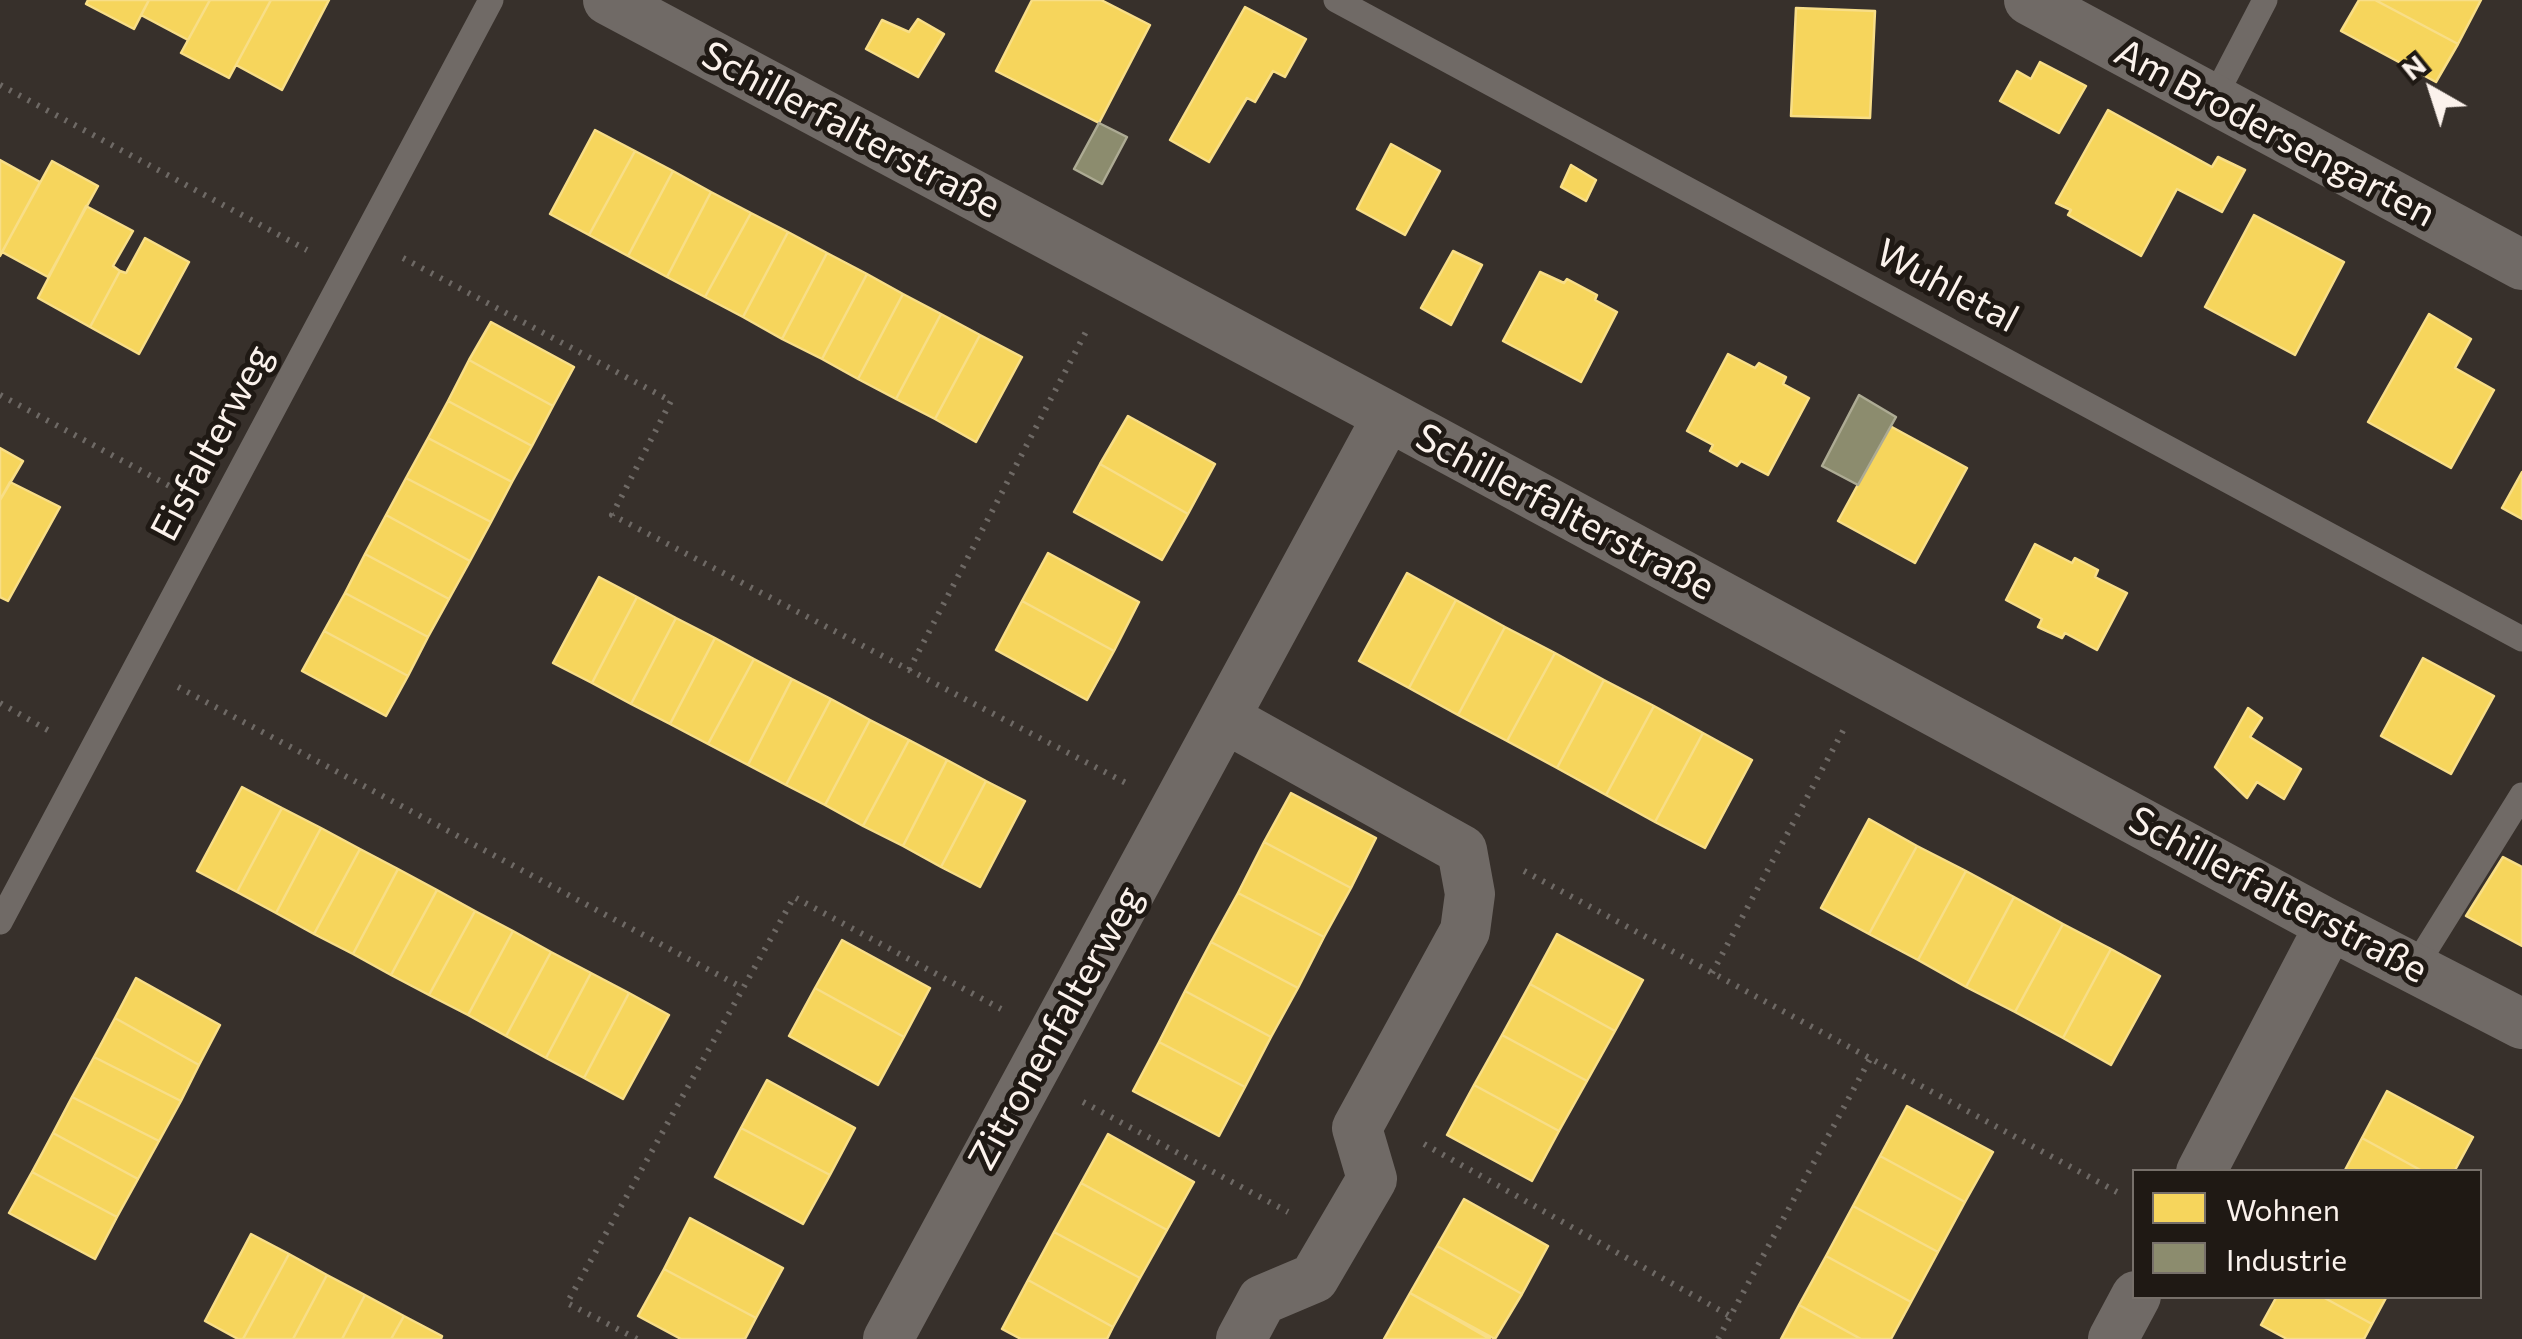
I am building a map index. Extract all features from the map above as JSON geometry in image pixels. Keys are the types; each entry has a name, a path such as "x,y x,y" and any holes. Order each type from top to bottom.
{"street":[{"name":"Schillerfalterstraße","path":"608,0 2330,925 2522,1024"},
{"name":"Am Brodersengarten","path":"2029,0 2522,265"},
{"name":"Zitronenfalterweg","path":"888,1339 1388,416"},
{"path":"1224,718 1462,850 1470,894 1465,931 1357,1128 1372,1179 1314,1278 1262,1300 1240,1339"},
{"path":"2203,1169 2330,925"},
{"path":"2114,1339 2134,1299"}],"lane":[{"name":"Eisfalterweg","path":"0,922 491,0"},
{"name":"Wuhletal","path":"1336,0 2522,639"},
{"path":"2214,100 2265,0"},
{"path":"2415,968 2522,795"}],"path":[{"path":"0,84 346,270"},
{"path":"365,238 671,400 612,516 1176,809"},
{"path":"909,670 1090,326"},
{"path":"0,395 218,512"},
{"path":"137,666 743,988"},
{"path":"0,703 89,754"},
{"path":"1712,973 1844,729"},
{"path":"1462,850 1496,856 2117,1192"},
{"path":"637,1339 567,1303 794,897 1337,1239"},
{"path":"1718,1339 1870,1058"},
{"path":"1366,1111 1730,1316"}],"building: Wohnen":[{"path":"88,0 149,0 134,29 86,4"},
{"path":"149,0 210,0 188,40 141,15"},
{"path":"210,0 271,0 229,78 181,53"},
{"path":"271,0 329,0 282,90 236,65"},
{"path":"1032,0 1101,0 1150,25 1099,123 996,71"},
{"path":"2359,0 2375,0 2458,44 2436,82 2341,31"},
{"path":"2375,0 2481,0 2458,44"},
{"path":"1245,7 1306,39 1285,77 1273,71 1255,102 1247,98 1209,162 1170,140"},
{"path":"1796,8 1875,11 1870,118 1791,116"},
{"path":"918,19 944,34 918,77 866,49 882,20 909,32"},
{"path":"2040,62 2086,86 2059,133 2000,101 2017,71 2031,79"},
{"path":"2108,110 2212,167 2218,157 2245,170 2222,212 2177,189 2141,256 2068,215 2071,210 2056,203"},
{"path":"595,130 635,151 589,235 550,214"},
{"path":"1391,144 1440,171 1405,235 1357,209"},
{"path":"635,151 673,171 628,256 589,235"},
{"path":"0,160 40,182 0,256"},
{"path":"52,161 98,186 48,277 2,252"},
{"path":"1571,165 1596,180 1586,201 1561,187"},
{"path":"673,171 711,192 667,277 628,256"},
{"path":"711,192 751,213 705,297 667,277"},
{"path":"86,206 133,231 113,266 120,271 90,327 38,298"},
{"path":"751,213 788,232 743,317 705,297"},
{"path":"2254,215 2344,262 2295,355 2205,307"},
{"path":"788,232 827,253 782,339 743,317"},
{"path":"145,238 189,262 139,354 90,327 120,271 126,273"},
{"path":"1453,251 1482,265 1451,325 1421,308"},
{"path":"827,253 867,274 822,359 782,339"},
{"path":"1540,272 1564,283 1567,279 1597,295 1595,300 1617,312 1581,382 1503,341"},
{"path":"867,274 903,294 858,379 822,359"},
{"path":"903,294 941,314 896,399 858,379"},
{"path":"941,314 980,335 935,419 896,399"},
{"path":"2429,314 2471,339 2455,368 2494,390 2451,468 2368,422"},
{"path":"491,322 574,367 553,406 469,360"},
{"path":"980,335 1022,357 976,442 935,419"},
{"path":"1728,354 1755,368 1759,363 1786,377 1783,384 1809,398 1768,475 1741,461 1737,466 1710,451 1713,445 1687,431"},
{"path":"469,360 553,406 532,446 448,401"},
{"path":"448,401 532,446 512,482 428,438"},
{"path":"1128,416 1215,464 1188,514 1100,464"},
{"path":"1890,426 1967,468 1915,563 1838,521"},
{"path":"428,438 512,482 491,522 406,478"},
{"path":"0,448 23,461 0,500"},
{"path":"1100,464 1188,514 1162,560 1074,512"},
{"path":"2522,472 2522,519 2502,508"},
{"path":"406,478 491,522 470,561 386,515"},
{"path":"10,482 60,507 8,601 0,597 0,500"},
{"path":"386,515 470,561 449,599 365,554"},
{"path":"2035,544 2072,563 2075,558 2098,570 2095,577 2127,593 2097,650 2065,633 2062,638 2038,627 2042,619 2006,600"},
{"path":"1048,553 1139,602 1114,651 1022,601"},
{"path":"365,554 449,599 428,637 345,593"},
{"path":"1407,573 1456,600 1409,688 1359,661"},
{"path":"599,577 637,597 592,683 553,663"},
{"path":"345,593 428,637 408,676 324,631"},
{"path":"637,597 676,618 631,704 592,683"},
{"path":"1456,600 1505,627 1458,715 1409,688"},
{"path":"1022,601 1114,651 1087,700 996,650"},
{"path":"676,618 715,638 670,724 631,704"},
{"path":"1505,627 1555,653 1507,741 1458,715"},
{"path":"324,631 408,676 386,716 302,671"},
{"path":"715,638 754,659 708,744 670,724"},
{"path":"1555,653 1604,680 1557,768 1507,741"},
{"path":"2423,658 2494,696 2451,774 2381,736"},
{"path":"754,659 792,679 748,765 708,744"},
{"path":"792,679 831,699 786,785 748,765"},
{"path":"1604,680 1654,706 1606,795 1557,768"},
{"path":"831,699 870,720 825,805 786,785"},
{"path":"1654,706 1703,733 1655,822 1606,795"},
{"path":"2248,708 2262,718 2250,737 2301,769 2284,799 2257,782 2247,798 2215,767"},
{"path":"870,720 909,740 863,826 825,805"},
{"path":"1703,733 1752,760 1705,848 1655,822"},
{"path":"909,740 947,760 903,846 863,826"},
{"path":"947,760 986,781 941,867 903,846"},
{"path":"986,781 1025,801 980,887 941,867"},
{"path":"242,787 282,808 237,892 197,871"},
{"path":"1291,793 1376,838 1351,888 1264,842"},
{"path":"282,808 321,828 276,913 237,892"},
{"path":"1869,819 1917,846 1869,934 1821,908"},
{"path":"321,828 360,849 314,934 276,913"},
{"path":"1264,842 1351,888 1324,937 1238,893"},
{"path":"1917,846 1966,871 1918,960 1869,934"},
{"path":"360,849 398,869 353,954 314,934"},
{"path":"2503,857 2522,867 2522,946 2466,916"},
{"path":"398,869 437,890 391,975 353,954"},
{"path":"1966,871 2014,897 1966,987 1918,960"},
{"path":"437,890 475,911 429,995 391,975"},
{"path":"1238,893 1324,937 1298,988 1211,942"},
{"path":"2014,897 2063,924 2015,1012 1966,987"},
{"path":"475,911 513,931 468,1015 429,995"},
{"path":"2063,924 2111,949 2063,1038 2015,1012"},
{"path":"513,931 551,952 506,1036 468,1015"},
{"path":"1557,934 1643,980 1615,1031 1530,984"},
{"path":"842,940 930,988 904,1037 815,988"},
{"path":"1211,942 1298,988 1271,1037 1185,991"},
{"path":"2111,949 2160,976 2111,1065 2063,1038"},
{"path":"551,952 591,973 546,1058 506,1036"},
{"path":"591,973 629,993 584,1078 546,1058"},
{"path":"136,978 220,1025 199,1065 115,1018"},
{"path":"1530,984 1615,1031 1587,1081 1502,1035"},
{"path":"815,988 904,1037 878,1085 789,1036"},
{"path":"1185,991 1271,1037 1245,1087 1159,1042"},
{"path":"629,993 669,1015 623,1099 584,1078"},
{"path":"115,1018 199,1065 181,1101 94,1057"},
{"path":"1502,1035 1587,1081 1559,1131 1474,1085"},
{"path":"1159,1042 1245,1087 1219,1136 1133,1091"},
{"path":"94,1057 181,1101 159,1141 72,1097"},
{"path":"767,1080 855,1128 830,1175 741,1128"},
{"path":"1474,1085 1559,1131 1532,1181 1447,1135"},
{"path":"2387,1091 2473,1137 2456,1169 2419,1169 2362,1138"},
{"path":"72,1097 159,1141 138,1179 53,1133"},
{"path":"1907,1106 1993,1152 1965,1202 1880,1156"},
{"path":"741,1128 830,1175 803,1224 715,1177"},
{"path":"53,1133 138,1179 117,1217 32,1172"},
{"path":"1108,1134 1194,1182 1167,1230 1081,1183"},
{"path":"2362,1138 2419,1169 2346,1169"},
{"path":"1880,1156 1965,1202 1938,1252 1853,1206"},
{"path":"32,1172 117,1217 95,1259 9,1213"},
{"path":"1081,1183 1167,1230 1140,1278 1054,1232"},
{"path":"1464,1199 1548,1246 1522,1294 1437,1246"},
{"path":"1853,1206 1938,1252 1911,1302 1826,1256"},
{"path":"690,1218 783,1268 756,1318 664,1269"},
{"path":"1054,1232 1140,1278 1113,1327 1028,1280"},
{"path":"251,1234 289,1254 243,1339 238,1339 205,1321"},
{"path":"1437,1246 1522,1294 1495,1339 1410,1293"},
{"path":"289,1254 327,1275 293,1339 243,1339"},
{"path":"1826,1256 1911,1302 1891,1339 1861,1339 1799,1305"},
{"path":"664,1269 756,1318 745,1339 681,1339 638,1316"},
{"path":"327,1275 365,1295 342,1339 293,1339"},
{"path":"1028,1280 1113,1327 1107,1339 1021,1339 1002,1329"},
{"path":"1410,1293 1490,1339 1384,1339"},
{"path":"365,1295 404,1316 391,1339 342,1339"},
{"path":"2275,1299 2326,1299 2372,1324 2364,1339 2287,1339 2261,1325"},
{"path":"2326,1299 2385,1299 2372,1324"},
{"path":"1799,1305 1861,1339 1781,1339"},
{"path":"404,1316 442,1336 441,1339 391,1339"}],"building: Industrie":[{"path":"1099,123 1127,137 1102,184 1074,169"},
{"path":"1859,395 1896,417 1858,485 1822,466"}]}
